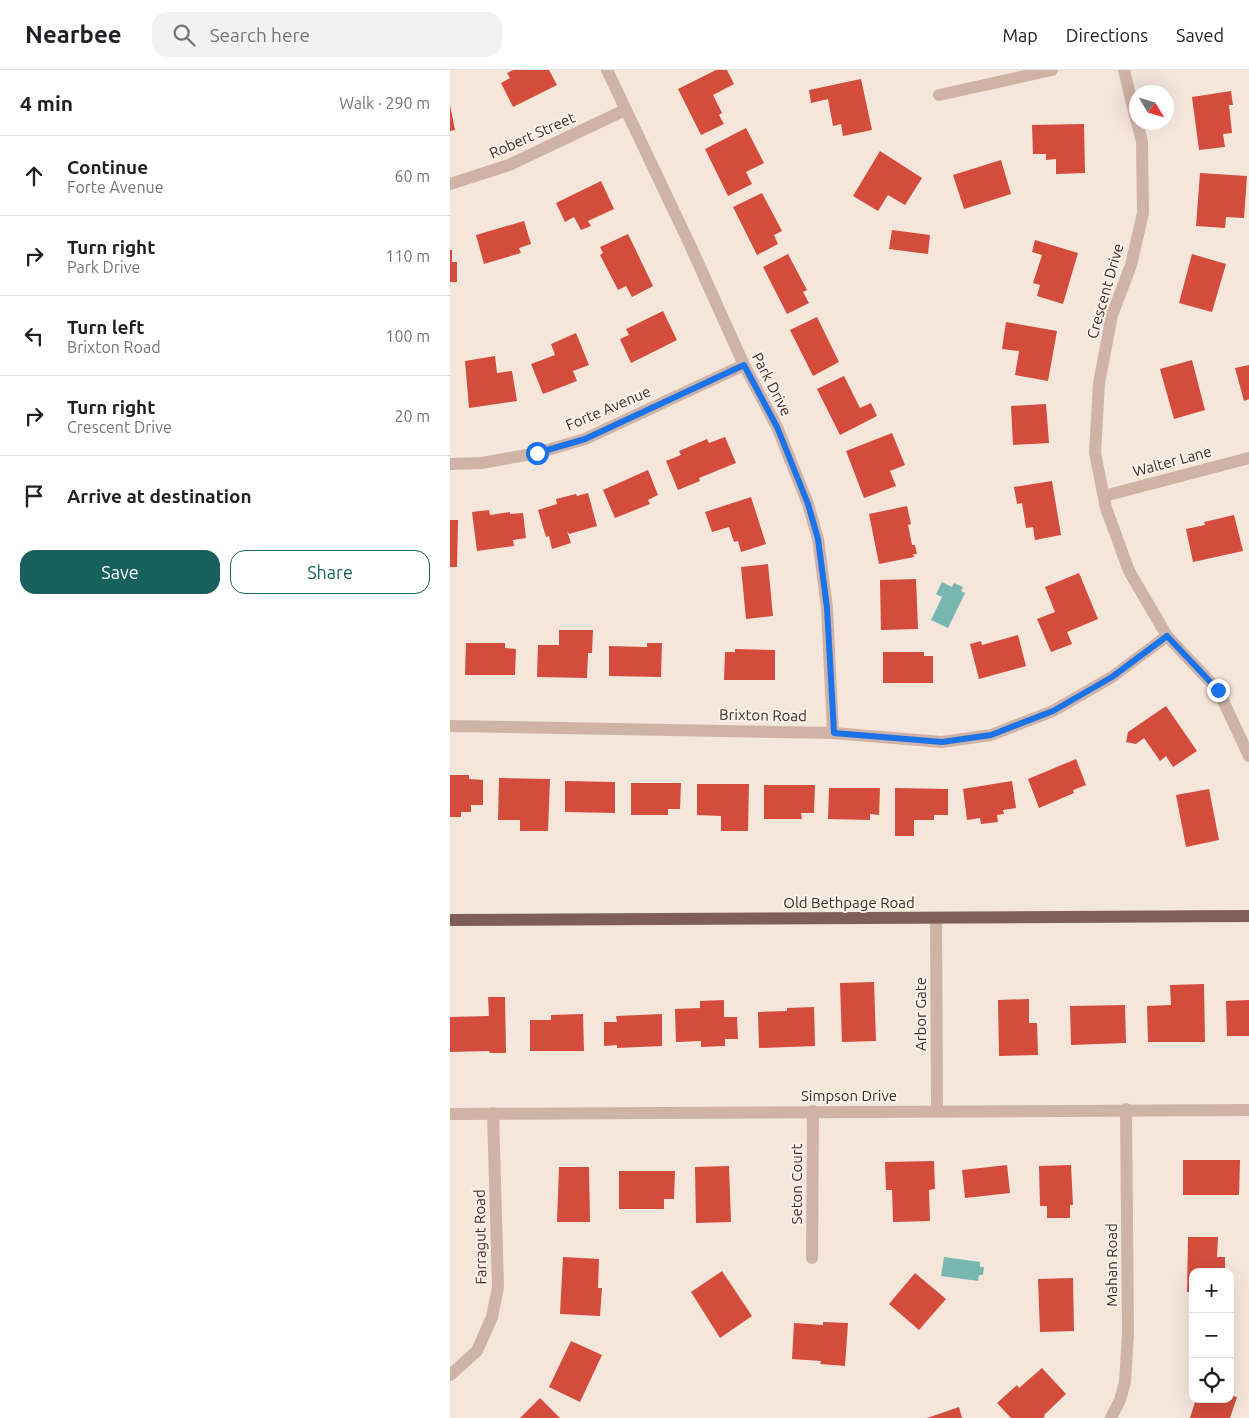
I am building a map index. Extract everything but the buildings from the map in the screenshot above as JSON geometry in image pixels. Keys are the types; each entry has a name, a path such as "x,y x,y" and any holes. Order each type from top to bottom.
{"main road":[{"name":"Old Bethpage Road","path":"450,920 1249,916"}],"street":[{"name":"Park Drive","path":"607,70 690,245 744,365 777,427 808,504 818,539 827,608 834,733"},
{"path":"939,95 1052,70"},
{"name":"Crescent Drive","path":"1124,70 1129,90"},
{"name":"Robert Street","path":"450,184 509,165 625,110"},
{"name":"Crescent Drive","path":"1139,130 1142,142 1143,213 1131,265 1112,315 1099,383 1095,453 1106,508 1129,572 1167,636 1218,690 1249,756"},
{"name":"Forte Avenue","path":"450,464 492,462 537,453 585,439 744,365"},
{"name":"Walter Lane","path":"1104,496 1249,458"},
{"name":"Brixton Road","path":"450,726 834,733 942,742 991,735 1053,711 1112,677 1167,636"},
{"name":"Arbor Gate","path":"936,918 937,1110"},
{"name":"Simpson Drive","path":"450,1114 1126,1109 1249,1110"},
{"name":"Mahan Road","path":"1111,1418 1120,1400 1125,1382 1128,1333 1126,1109"},
{"name":"Seton Court","path":"812,1111 812,1258"},
{"name":"Farragut Road","path":"450,1374 477,1351 492,1317 498,1287 493,1114"}],"water":[{"path":"942,582 952,587 954,583 963,587 961,591 965,593 948,628 931,620 942,597 936,594"},
{"path":"944,1257 980,1262 980,1267 984,1267 983,1275 979,1275 978,1281 941,1276"}],"route":[{"path":"537,453 585,439 744,365 777,427 808,504 818,539 827,608 834,733 942,742 991,735 1053,711 1112,677 1167,636 1218,690"}]}
